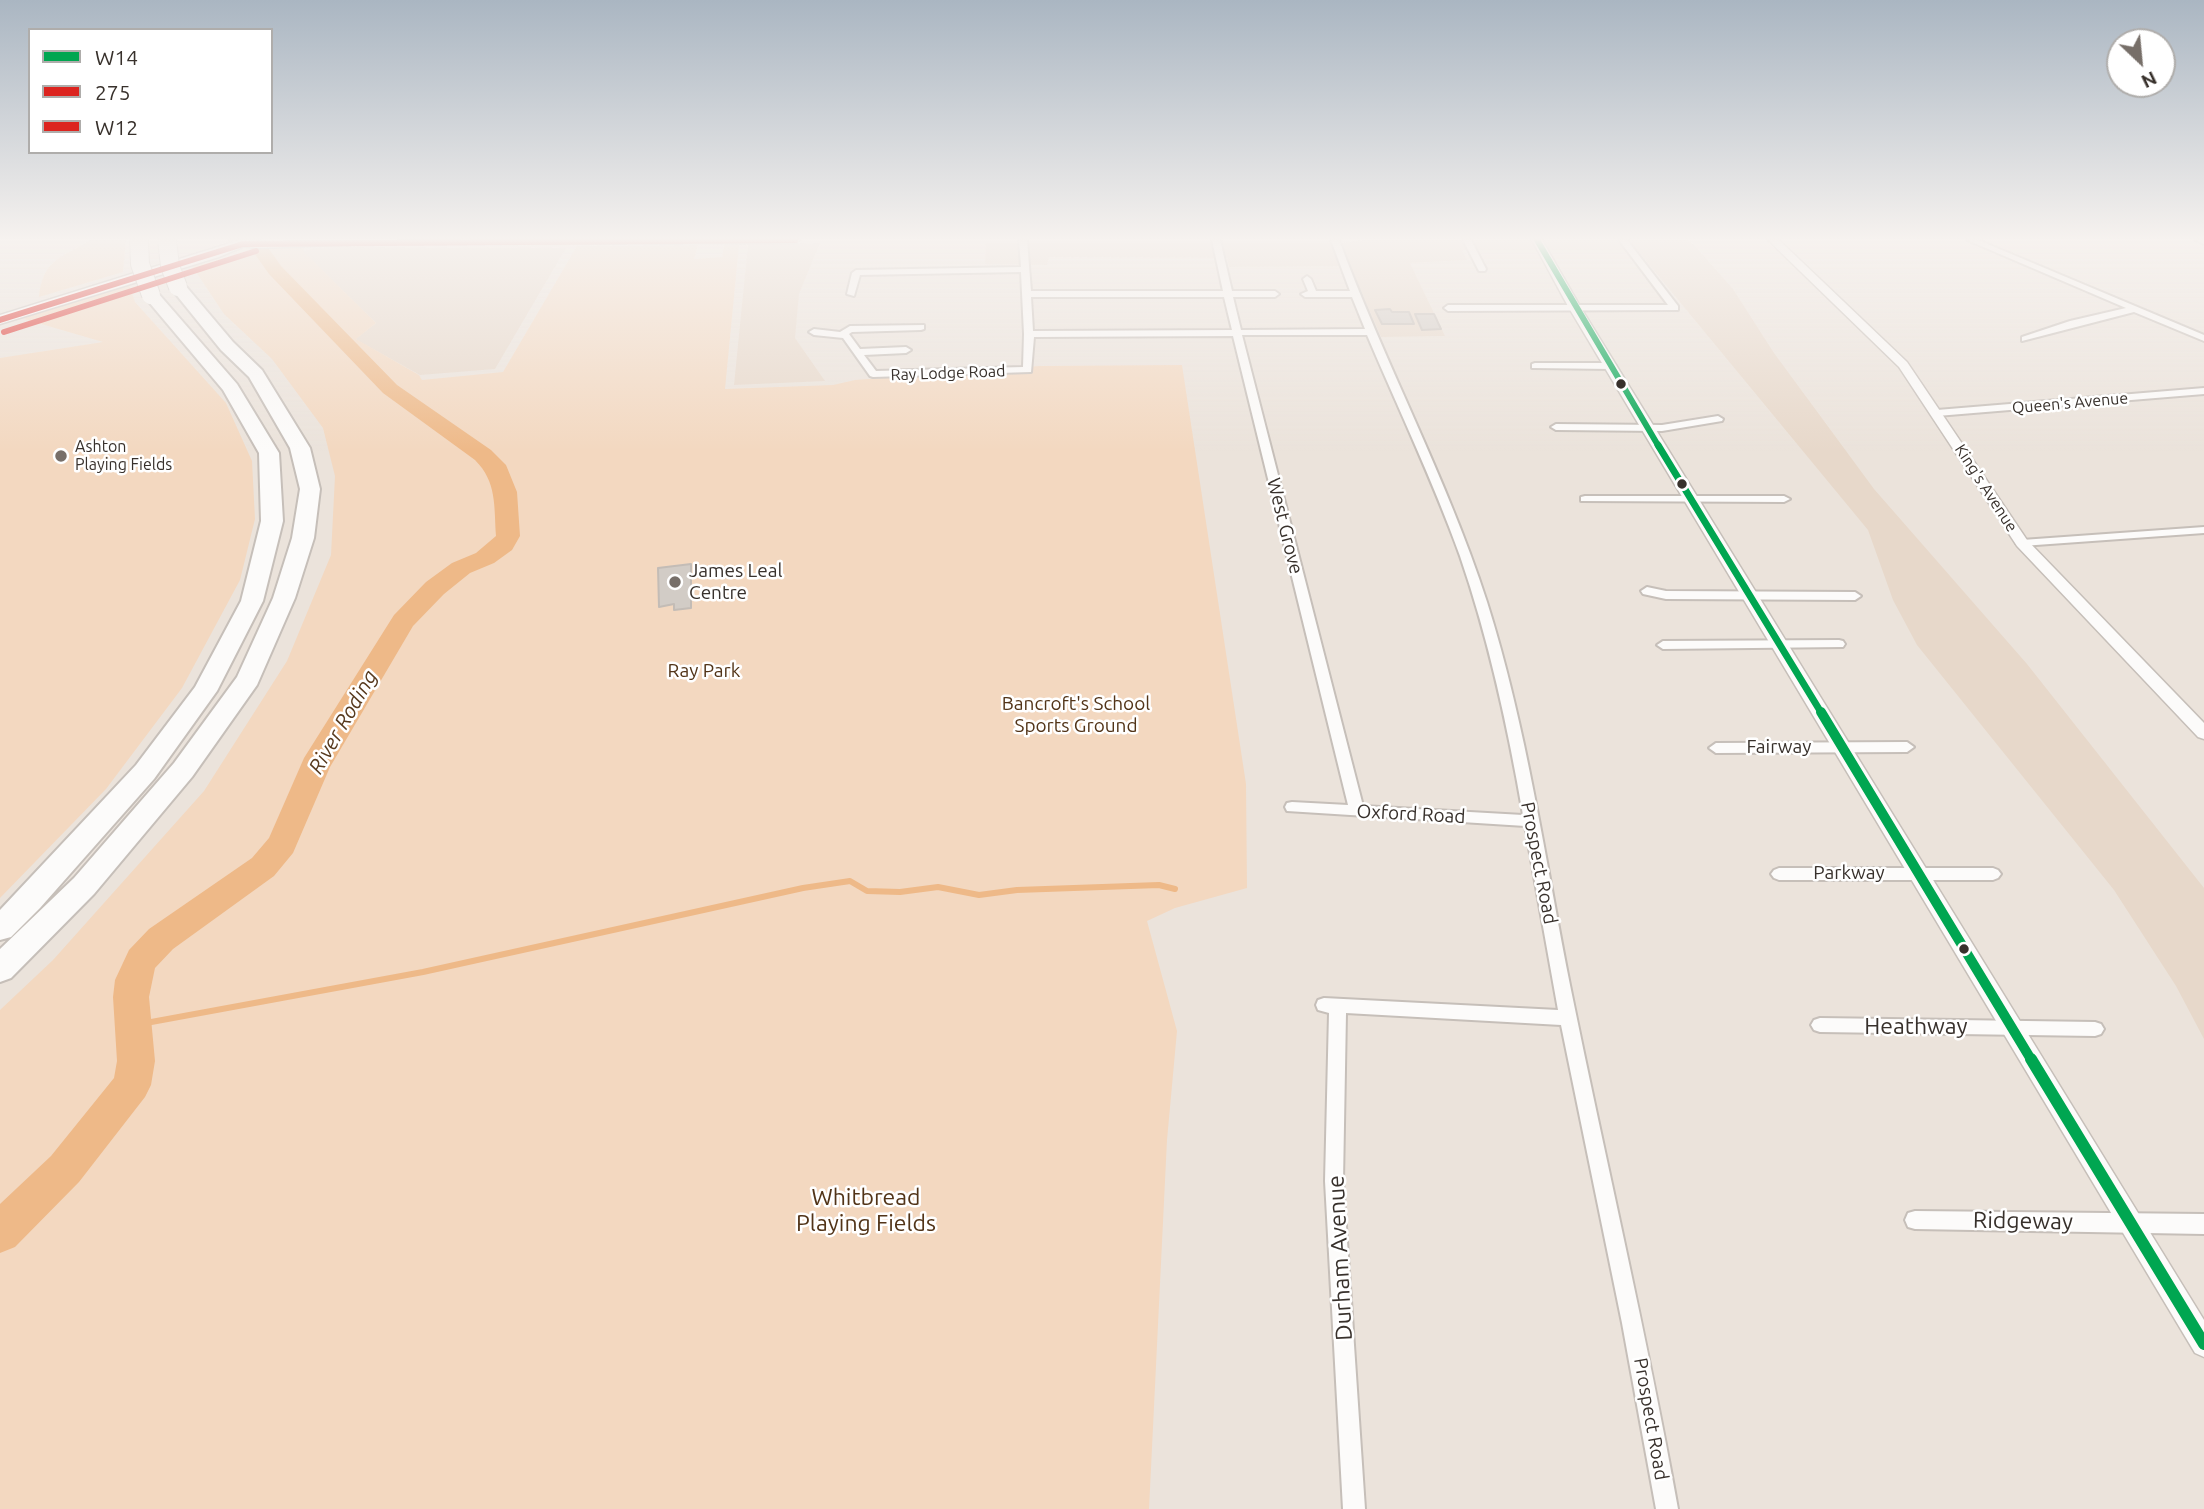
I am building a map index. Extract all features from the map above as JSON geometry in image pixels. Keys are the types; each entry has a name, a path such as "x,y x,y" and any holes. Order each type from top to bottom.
{"highway":[{"path":"0,928 30,900 145,772 205,691 252,601 272,521 269,453 231,388 164,310"},
{"path":"0,969 84,886 183,770 248,679 284,598 303,538 310,489 300,447 256,374 227,346 197,310"}],"main road":[{"path":"0,318 23,310"}],"street":[{"name":"Ray Lodge Road","path":"845,334 871,373 876,375 1025,370 1029,368 1028,310"},
{"name":"West Grove","path":"1232,310 1357,811"},
{"name":"Prospect Road","path":"1361,310 1450,514 1470,568 1500,678 1645,1379 1667,1509"},
{"path":"1577,310 2204,1343"},
{"path":"1657,310 1677,310"},
{"name":"King's Avenue","path":"1848,310 1889,349 1937,413 2022,543 2204,733"},
{"path":"2018,330 2029,338 2128,310"},
{"path":"2137,310 2204,338"},
{"path":"814,332 845,334 850,329 921,327"},
{"path":"1029,334 1370,332"},
{"path":"857,352 906,350"},
{"path":"1535,366 1611,366"},
{"name":"Queen's Avenue","path":"1937,413 2204,391"},
{"path":"1556,427 1662,428 1718,419"},
{"path":"1585,499 1784,499"},
{"path":"2022,543 2204,530"},
{"path":"1647,591 1666,595 1856,596"},
{"path":"1663,645 1839,644"},
{"name":"Fairway","path":"1716,748 1907,747"},
{"name":"Oxford Road","path":"1292,807 1531,821"},
{"name":"Parkway","path":"1780,874 1993,874"},
{"name":"Durham Avenue","path":"1354,1509 1334,1181 1331,1006 1569,1018"},
{"name":"Heathway","path":"1820,1025 2095,1029"},
{"name":"Ridgeway","path":"1915,1220 2204,1224"}],"shaded area":[{"path":"363,310 529,310 495,369 420,375 355,339 376,323"},
{"path":"741,310 798,310 795,338 825,381 734,385"},
{"path":"1369,310 1433,310 1445,336 1381,337"},
{"path":"1687,310 1747,310 1774,353 1874,489 2027,664 2204,888 2204,1039 2176,986 2114,890 1917,645 1893,600 1868,530"}],"green space":[{"path":"42,310 143,310 226,403 252,461 255,519 240,580 182,688 106,789 0,898 0,358 103,342 24,319 27,315"},
{"path":"222,310 363,310 376,323 356,339 419,375 422,380 503,372 539,310 733,310 725,389 833,385 855,380 1040,366 1182,365 1246,784 1247,888 1175,908 1147,921 1177,1031 1167,1140 1149,1509 0,1509 0,1010 53,960 204,791 287,661 331,555 335,476 323,428 272,359"}],"building":[{"path":"1375,310 1409,312 1414,324 1382,324"},
{"path":"1415,314 1434,314 1441,329 1422,330"},
{"name":"James Leal Centre","path":"691,564 691,608 674,610 674,604 659,607 658,568"}],"waterway":[{"name":"River Roding","path":"0,1233 65,1169 132,1085 136,1061 131,997 133,980 141,960 161,939 263,867 282,844 315,766 403,621 435,588 461,568 485,558 503,545 508,536 505,492 498,470 483,455 390,389 314,310"},
{"path":"135,1025 423,972 803,888 850,881 867,891 900,892 938,887 979,895 1017,890 1159,885 1175,889"}],"transit line":[{"name":"275","path":"0,320 31,310"},
{"name":"W12","path":"4,332 71,310"},
{"name":"W14","path":"1576,310 2204,1344"}],"place":[{"name":"Ashton Playing Fields","path":"61,456"},
{"name":"James Leal Centre","path":"675,582"}],"park label":[{"name":"Ray Park","path":"704,671"},
{"name":"Bancroft's School Sports Ground","path":"1076,715"},
{"name":"Whitbread Playing Fields","path":"866,1210"}]}
